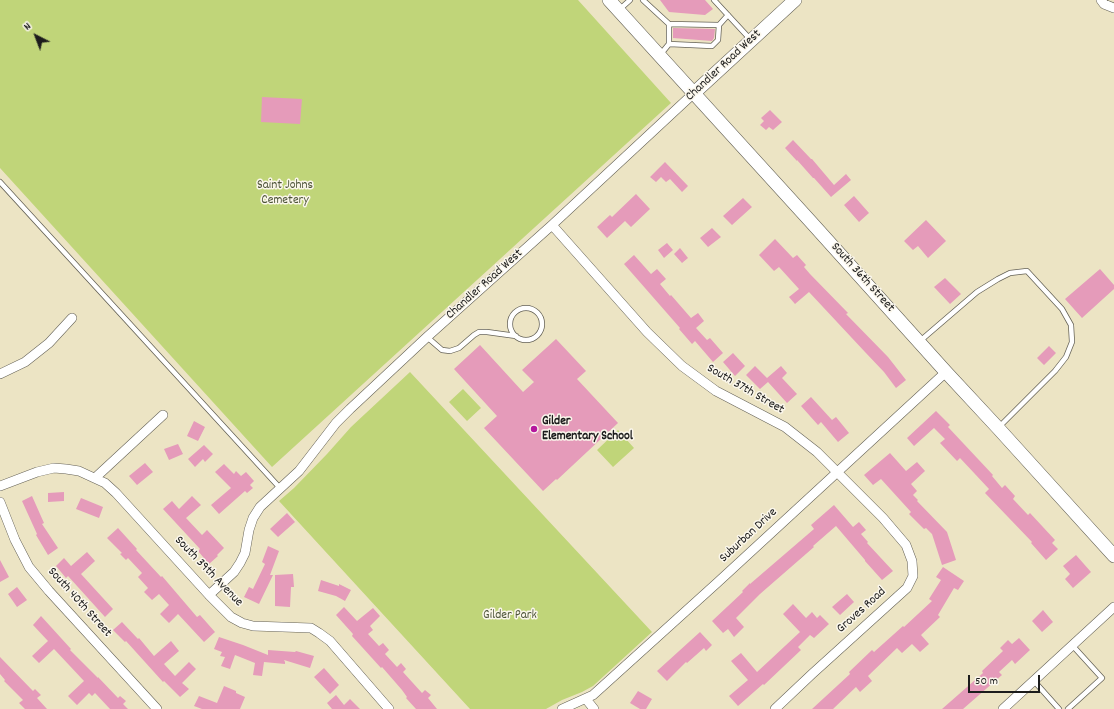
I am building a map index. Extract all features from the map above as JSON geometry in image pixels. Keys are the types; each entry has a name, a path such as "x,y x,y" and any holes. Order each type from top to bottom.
{"main road":[{"name":"South 36th Street","path":"609,0 1114,556"},
{"name":"Chandler Road West","path":"694,93 795,0"}],"street":[{"path":"1101,0 1104,4 1114,8"},
{"name":"Chandler Road West","path":"209,595 234,572 237,567 245,552 253,518 260,507 299,471 336,423 694,93"},
{"name":"South 37th Street","path":"552,225 647,332 682,366 716,391 785,427 817,452 883,518"},
{"path":"0,374 25,362 49,343 72,318"},
{"name":"Suburban Drive","path":"562,709 593,695 712,588 946,372"},
{"path":"95,478 163,415"},
{"name":"South 39th Avenue","path":"0,486 37,472 54,468 79,471 105,483 231,617 242,623 253,626 311,628 330,641 388,709"},
{"name":"South 40th Street","path":"0,502 15,540 29,567 49,591 157,709"},
{"name":"Groves Road","path":"775,709 907,588 913,576 912,561 906,545 883,518"},
{"path":"1003,709 1114,607"},
{"path":"586,699 594,709"}],"lane":[{"path":"619,10 630,0"},
{"path":"643,0 669,24 694,27 719,25"},
{"path":"714,0 751,40"},
{"path":"669,44 683,45 693,42 704,43 712,46 718,40 719,25 728,15"},
{"path":"660,55 669,44 669,24"},
{"path":"683,39 683,45"},
{"path":"0,182 280,488"},
{"path":"919,342 977,292 1010,273 1027,271 1062,309 1071,325 1072,342 1066,357 1055,371 998,428"},
{"path":"427,338 442,350 450,351 459,348 479,332 516,336 526,340 532,339 537,336 542,327 542,321 537,311 522,308 514,313 511,318 510,328 516,336"},
{"path":"1068,709 1102,678 1072,645"},
{"path":"1034,681 1059,709"}],"green space":[{"name":"Saint Johns Cemetery","path":"0,0 578,0 671,103 272,467 0,168"},
{"name":"Gilder Park","path":"410,372 652,632 593,686 546,709 470,709 279,501 294,488 351,427"},
{"path":"463,389 481,408 467,421 449,402"},
{"path":"618,430 634,448 613,467 597,450"}],"building":[{"path":"660,0 705,0 713,9 705,15 669,12"},
{"path":"673,28 715,29 714,38 712,41 673,38"},
{"path":"262,97 302,99 300,124 261,122"},
{"path":"770,110 782,122 773,130 769,127 766,130 760,125 764,121 761,118"},
{"path":"793,140 812,159 834,185 846,174 851,180 831,197 785,148"},
{"path":"665,162 688,186 682,192 670,179 666,182 661,177 656,182 650,177"},
{"path":"636,194 650,209 631,227 625,221 607,238 597,227 610,215 612,217"},
{"path":"854,196 869,213 859,222 844,205"},
{"path":"743,198 752,207 732,225 723,216"},
{"path":"926,220 946,241 928,258 918,246 913,250 904,241"},
{"path":"712,228 721,237 708,247 700,238"},
{"path":"775,239 793,258 797,255 806,265 804,267 810,274 888,357 906,380 896,388 884,372 809,292 795,304 789,297 799,289 779,267 774,271 759,255"},
{"path":"667,243 673,250 664,258 658,250"},
{"path":"680,248 688,258 682,263 674,254"},
{"path":"634,255 651,274 657,269 666,279 660,284 691,318 698,313 704,321 696,328 707,340 710,338 723,353 713,362 695,341 692,344 679,329 680,328 624,264"},
{"path":"1100,269 1114,285 1114,289 1082,318 1065,299"},
{"path":"945,278 961,294 950,304 934,287"},
{"name":"Gilder Elementary School","path":"556,339 586,371 577,379 618,423 557,480 556,479 543,491 484,428 497,416 454,369 480,345 523,392 534,382 522,370"},
{"path":"1049,346 1056,353 1044,365 1037,358"},
{"path":"733,353 745,366 735,376 723,362"},
{"path":"755,366 767,378 781,366 787,373 782,378 797,394 787,403 768,382 760,389 746,375"},
{"path":"811,397 832,420 836,417 849,433 838,442 821,422 818,425 801,406"},
{"path":"936,411 950,425 948,427 993,475 992,476 1002,488 1005,485 1015,496 1013,499 1028,515 1030,513 1055,540 1052,543 1058,549 1046,560 1031,543 1032,542 985,493 989,489 960,458 957,461 940,443 945,439 934,428 914,446 907,438"},
{"path":"194,421 205,427 198,441 187,436"},
{"path":"178,444 183,454 169,460 164,449"},
{"path":"204,445 213,454 205,462 203,459 195,467 188,459"},
{"path":"890,453 906,471 917,462 925,471 911,484 917,491 913,495 947,532 956,560 942,565 932,534 926,528 924,529 909,514 911,512 881,479 873,485 864,475"},
{"path":"145,463 153,472 137,485 129,476"},
{"path":"224,464 234,474 236,471 241,476 246,472 254,481 250,485 253,488 247,493 245,491 219,514 211,505 231,488 215,472"},
{"path":"64,492 64,501 48,502 48,493"},
{"path":"32,496 44,523 42,524 58,548 48,555 36,535 37,534 22,501"},
{"path":"192,496 201,505 186,518 202,535 207,530 224,548 209,564 198,551 200,549 163,509 172,501 179,509"},
{"path":"81,498 103,507 99,518 76,509"},
{"path":"834,505 853,527 859,522 866,530 861,534 868,542 867,543 893,571 882,580 836,526 760,594 736,618 744,627 734,637 728,629 723,633 712,621 743,592 742,591 750,583 814,529 811,525"},
{"path":"287,513 295,522 278,537 270,529"},
{"path":"118,528 197,617 200,615 215,632 204,642 178,614 169,623 160,614 169,605 159,594 152,600 144,592 148,588 138,577 142,573 128,558 126,560 120,554 122,553 107,538"},
{"path":"268,546 279,551 270,575 273,575 259,604 244,597 249,587 253,589 265,564 262,562"},
{"path":"87,552 95,561 81,574 113,609 105,617 68,576 66,578 56,566 64,558 71,566"},
{"path":"1076,555 1091,572 1073,588 1065,579 1070,574 1063,566"},
{"path":"0,560 9,577 0,582"},
{"path":"943,567 964,581 958,590 954,588 938,615 940,617 921,635 929,644 920,652 912,644 902,653 897,648 868,676 872,681 860,692 856,687 833,709 812,709 850,674 849,672 872,650 874,652 932,601 929,599 941,580 936,577"},
{"path":"293,574 294,587 291,587 290,607 275,606 275,575"},
{"path":"321,580 339,586 339,584 351,590 345,601 336,596 318,591"},
{"path":"17,587 27,600 17,607 8,594"},
{"path":"847,594 854,602 840,615 832,607"},
{"path":"793,604 806,618 812,612 817,618 820,615 829,624 814,638 810,635 798,647 801,650 764,685 763,684 738,706 729,696 748,680 731,661 741,653 757,672 800,632 783,614"},
{"path":"344,607 357,621 373,608 380,616 370,626 373,630 368,634 379,646 383,643 389,650 385,654 397,667 401,663 406,669 403,672 422,693 425,690 431,695 428,698 437,709 416,709 406,698 407,697 402,690 352,636 353,634 336,615"},
{"path":"1043,610 1053,622 1042,632 1032,621"},
{"path":"41,616 71,649 70,650 118,698 120,696 126,701 123,704 128,709 110,709 95,693 92,696 89,693 77,705 68,696 84,681 54,649 39,663 32,656 48,641 33,625"},
{"path":"122,622 138,639 139,638 154,656 171,641 179,651 164,664 175,676 189,662 196,669 182,683 189,689 180,697 164,681 163,682 126,641 125,642 113,630"},
{"path":"700,632 712,645 706,651 704,648 687,663 686,662 667,681 657,671"},
{"path":"219,637 268,655 268,650 296,651 314,656 310,668 284,660 285,664 264,662 262,676 253,675 255,663 235,655 230,669 221,666 225,657 220,656 222,652 214,649"},
{"path":"1019,638 1030,650 1015,664 1012,660 999,672 1002,675 963,709 942,709 983,673 982,671 1003,651 1000,648 1008,640 1012,644"},
{"path":"0,657 33,691 35,689 41,695 37,698 47,709 25,709 19,703 23,700 4,681 5,680 0,674"},
{"path":"324,668 339,685 330,694 314,677"},
{"path":"224,686 245,697 240,709 202,709 194,706 199,696 217,703"},
{"path":"638,691 652,699 646,709 640,709 630,703"},
{"path":"336,695 344,705 350,699 360,709 332,709 327,703"}],"place":[{"name":"Gilder Elementary School","path":"534,429"}]}
